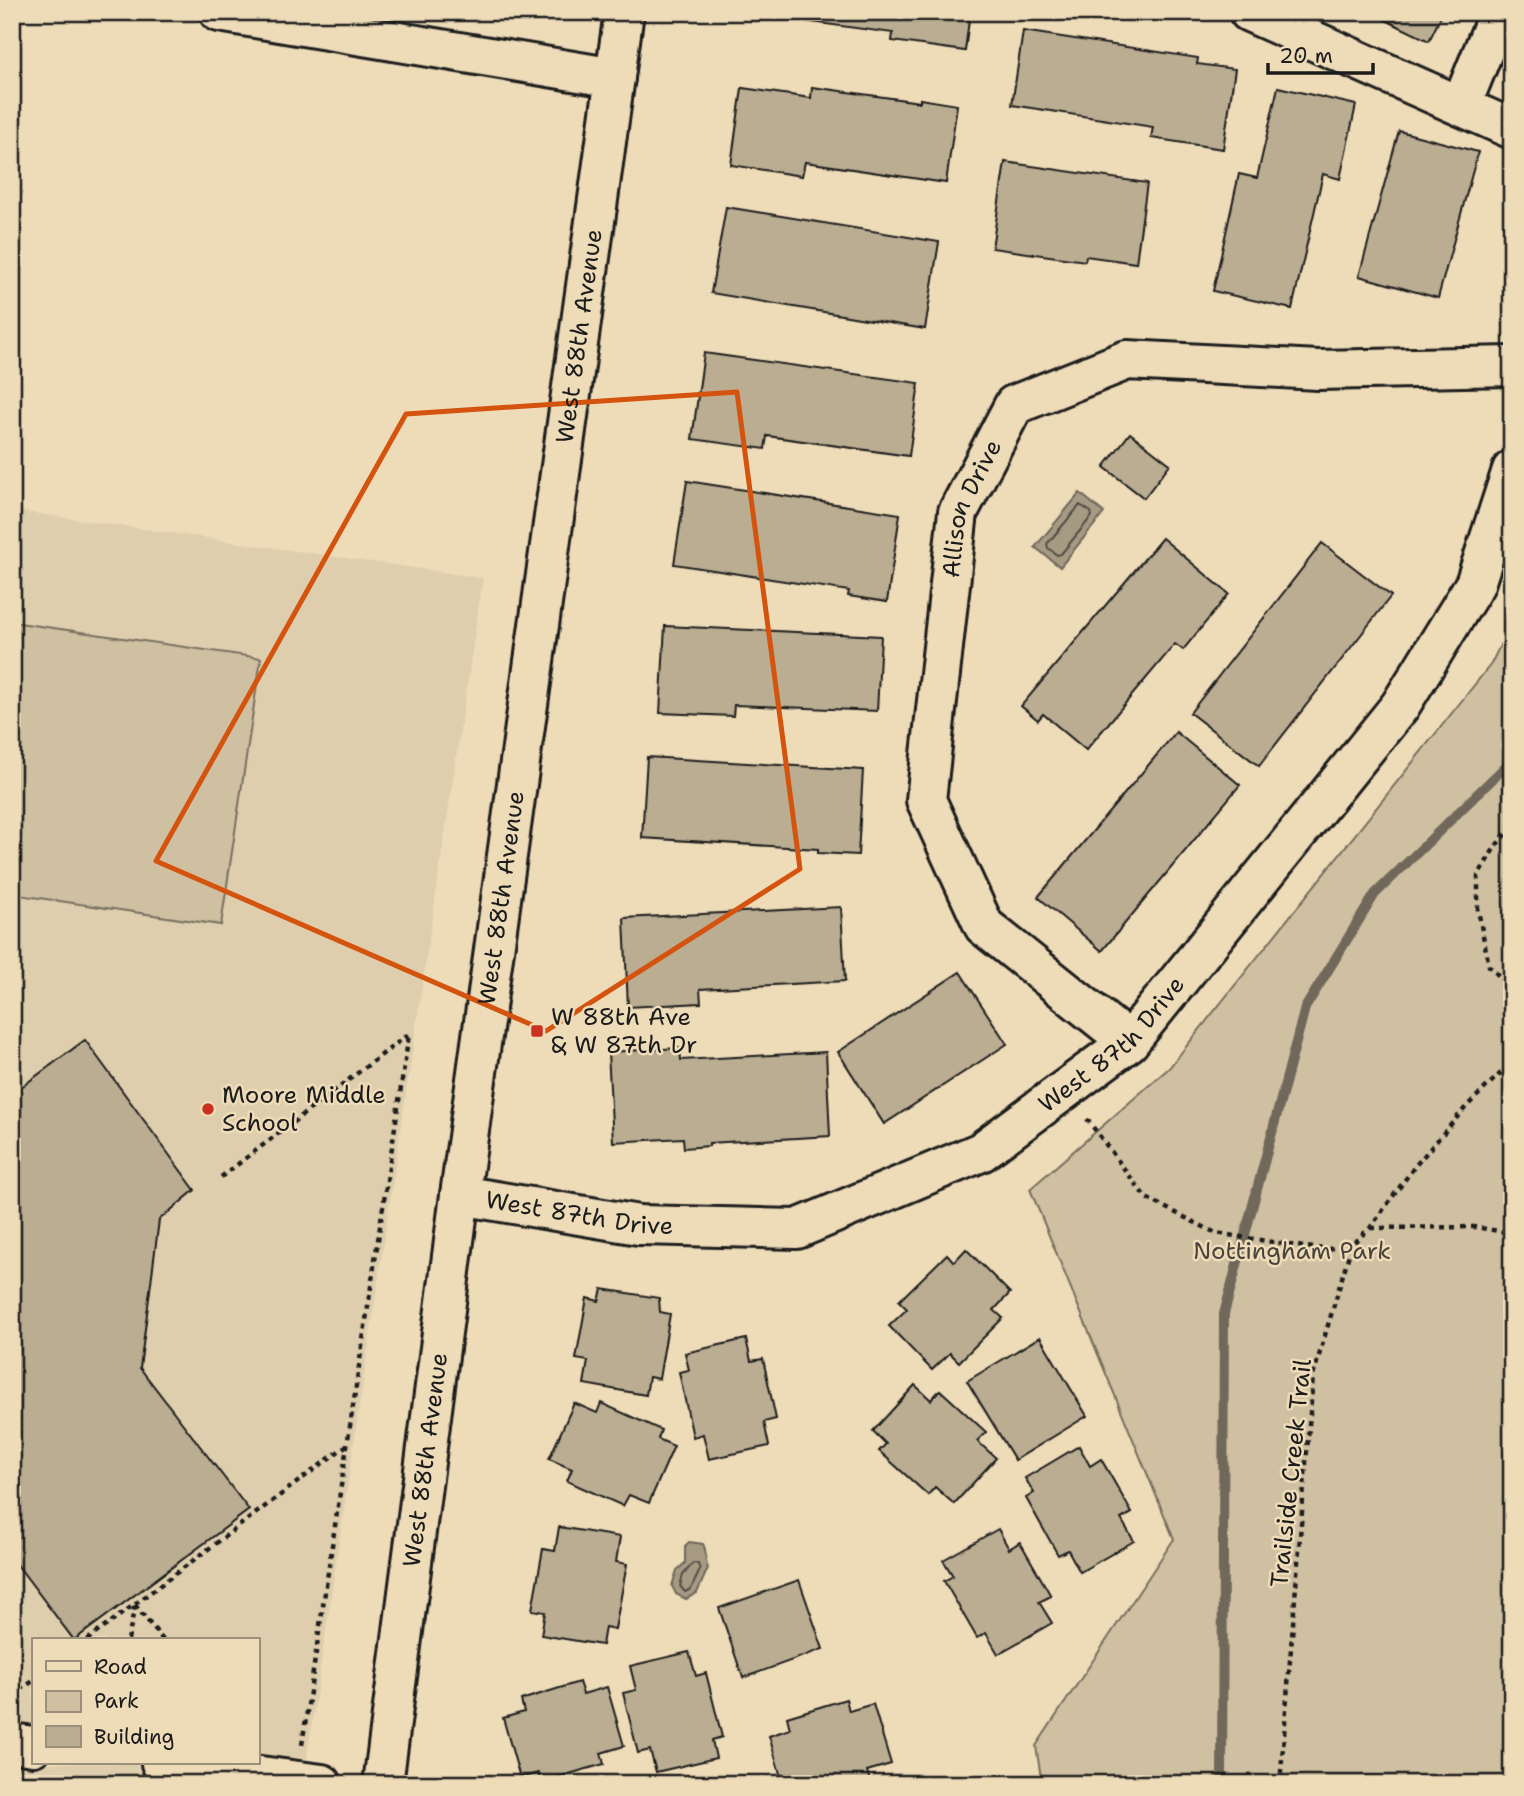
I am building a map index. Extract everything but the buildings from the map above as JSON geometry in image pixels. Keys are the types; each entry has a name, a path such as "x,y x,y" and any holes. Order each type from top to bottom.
{"street":[{"path":"219,12 615,78"},
{"name":"West 88th Avenue","path":"383,1784 460,1195 624,12"},
{"path":"1249,12 1512,129"},
{"path":"1461,106 1499,12"},
{"name":"Allison Drive","path":"1129,1042 984,926 926,800 958,513 1014,405 1128,360 1318,370 1512,366"},
{"name":"West 87th Drive","path":"460,1195 639,1225 797,1229 981,1152 1129,1042 1400,706 1475,584 1512,470"},
{"path":"12,1743 32,1746"},
{"path":"186,1764 311,1769"}],"path":[{"path":"1512,826 1495,847 1478,876 1478,909 1489,966 1512,989"},
{"path":"221,1177 408,1034 347,1445 311,1769"},
{"path":"1066,1091 1146,1198 1216,1233 1329,1249 1352,1244 1370,1228 1415,1166 1466,1107 1512,1062"},
{"path":"1370,1228 1475,1227 1512,1233"},
{"name":"Trailside Creek Trail","path":"1280,1784 1313,1376 1352,1244"},
{"path":"90,1638 347,1445"},
{"path":"128,1638 135,1605"},
{"path":"135,1605 161,1638"},
{"path":"12,1696 32,1682"}],"highlighted area":[{"path":"737,392 800,869 546,1031 156,861 406,414"}],"shaded area":[{"name":"Moore Middle School","path":"12,510 483,578 303,1784 12,1784"}],"green space":[{"name":"Nottingham Park","path":"1512,621 1512,1784 1042,1784 1036,1746 1174,1539 1030,1189 1169,1068 1491,664"},
{"path":"12,622 261,658 221,925 12,894"}],"water":[{"path":"1080,493 1104,513 1060,567 1035,547"},
{"path":"689,1542 703,1544 708,1568 697,1593 686,1599 676,1594 672,1586 677,1570 685,1563 685,1546"}],"waterway":[{"path":"1222,1784 1224,1314 1305,1008 1375,894 1512,760"}],"place":[{"name":"W 88th Ave & W 87th Dr","path":"537,1031"},
{"name":"Moore Middle School","path":"208,1109"}]}
